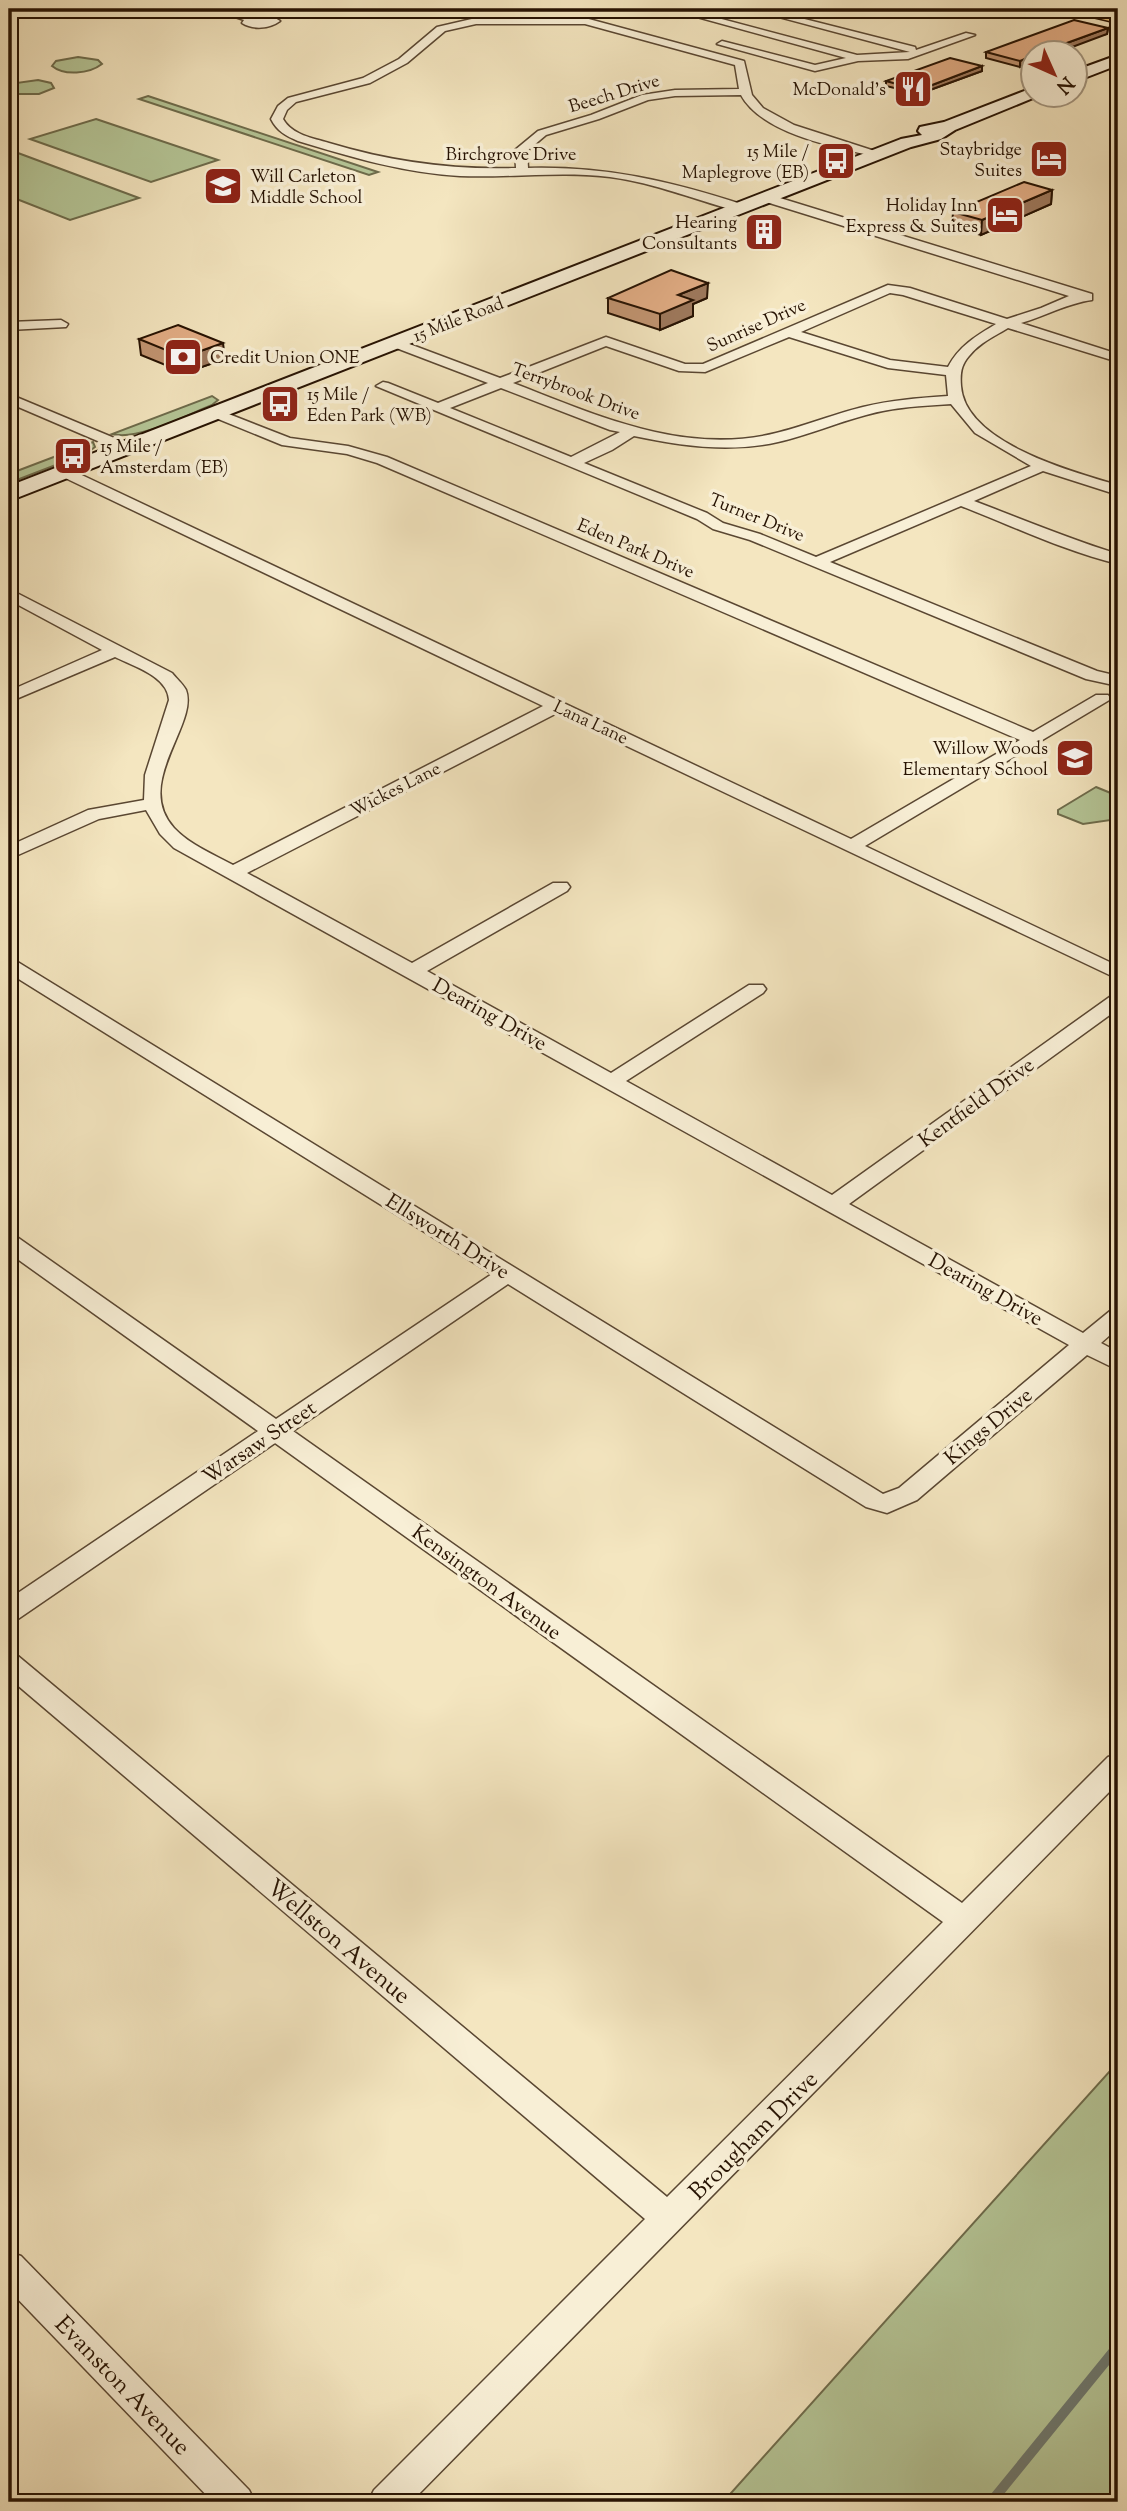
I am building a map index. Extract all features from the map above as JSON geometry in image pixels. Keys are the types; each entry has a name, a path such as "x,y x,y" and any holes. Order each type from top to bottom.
{"main road":[{"path":"1078,9 1118,18"},
{"path":"1088,72 1118,60"},
{"name":"15 Mile Road","path":"9,494 878,154 932,137 949,126 1018,99"}],"street":[{"path":"217,9 251,19"},
{"path":"673,9 857,58"},
{"path":"754,9 923,52"},
{"path":"709,18 728,12"},
{"name":"Birchgrove Drive","path":"740,208 644,179 586,172 470,173 424,170 366,157 284,129 277,118 278,112 292,100 371,79 403,61 441,29 476,21 570,20 597,23 734,61 742,65 744,92"},
{"path":"711,41 815,68 857,58 900,57 923,52 970,35"},
{"path":"744,92 753,104 788,126 878,154"},
{"name":"Beech Drive","path":"522,171 522,150 526,144 552,129 653,96 744,92"},
{"path":"767,198 1087,297 1007,323 974,343 961,356 953,372 955,400 980,430 1003,446 1043,466 1118,490"},
{"name":"Sunrise Drive","path":"439,408 602,342 616,343 684,368 710,367 881,291 892,289 1007,323"},
{"path":"1007,323 1118,358"},
{"path":"9,326 61,324"},
{"path":"788,332 888,364 953,372"},
{"name":"Terrybrook Drive","path":"396,343 630,432 689,443 757,441 801,431 866,410 908,403 955,400"},
{"name":"Turner Drive","path":"383,386 702,516 718,526 817,562 1092,675 1118,681"},
{"path":"9,398 126,448"},
{"name":"Eden Park Drive","path":"216,412 287,442 348,450 382,460 1034,739"},
{"path":"571,463 607,447 630,432"},
{"path":"817,562 1043,466"},
{"name":"Lana Lane","path":"64,472 1118,973"},
{"path":"961,501 1074,546 1118,559"},
{"path":"9,594 166,677 177,690 177,710 153,775 151,804 94,814 9,853"},
{"path":"9,697 116,650"},
{"path":"852,846 1102,699"},
{"name":"Wickes Lane","path":"234,872 557,706"},
{"name":"Dearing Drive","path":"151,804 160,825 170,835 234,872 1118,1362"},
{"path":"413,971 560,887"},
{"name":"Ellsworth Drive","path":"9,965 864,1495 887,1504"},
{"path":"612,1081 756,989"},
{"name":"Kentfield Drive","path":"834,1204 1118,1000"},
{"name":"Kensington Avenue","path":"9,1242 965,1922"},
{"name":"Warsaw Street","path":"9,1612 509,1273"},
{"name":"Kings Drive","path":"887,1504 908,1494 1118,1316"},
{"name":"Wellston Avenue","path":"9,1663 669,2219"},
{"name":"Brougham Drive","path":"386,2502 1118,1765"},
{"name":"Evanston Avenue","path":"9,2267 237,2502"}],"green space":[{"path":"78,57 98,60 102,64 77,72 63,71 52,66 56,61"},
{"path":"38,80 51,83 54,88 39,94 9,94 9,84"},
{"path":"148,96 378,172 369,175 139,99"},
{"path":"96,119 218,160 151,182 30,139"},
{"path":"18,153 139,198 70,220 9,196 9,156"},
{"path":"212,396 218,400 212,405 162,426 135,434 112,434"},
{"path":"93,442 95,447 87,453 9,483 9,474"},
{"path":"1096,787 1118,796 1118,819 1083,824 1058,814 1058,810"},
{"path":"1118,2062 1118,2502 723,2502"}],"building":[{"path":"1074,20 1108,28 1080,38 1024,38"},
{"path":"1018,40 1018,60 986,52"},
{"path":"950,58 982,66 919,90 886,81"},
{"path":"1024,182 1052,190 982,220 953,212"},
{"path":"671,270 708,283 678,295 693,300 660,314 608,298"},
{"path":"178,325 223,343 195,353 189,351 178,355 139,339"}],"waterway":[{"path":"618,13 626,9"},
{"path":"991,2502 1118,2346"}],"place":[{"name":"McDonald's","path":"913,89"},
{"name":"Staybridge Suites","path":"1049,159"},
{"name":"15 Mile / Maplegrove (EB)","path":"836,161"},
{"name":"Will Carleton Middle School","path":"223,186"},
{"name":"Holiday Inn Express & Suites","path":"1005,215"},
{"name":"Hearing Consultants","path":"764,232"},
{"name":"Credit Union ONE","path":"183,357"},
{"name":"15 Mile / Eden Park (WB)","path":"280,404"},
{"name":"15 Mile / Amsterdam (EB)","path":"73,456"},
{"name":"Willow Woods Elementary School","path":"1075,758"}]}
